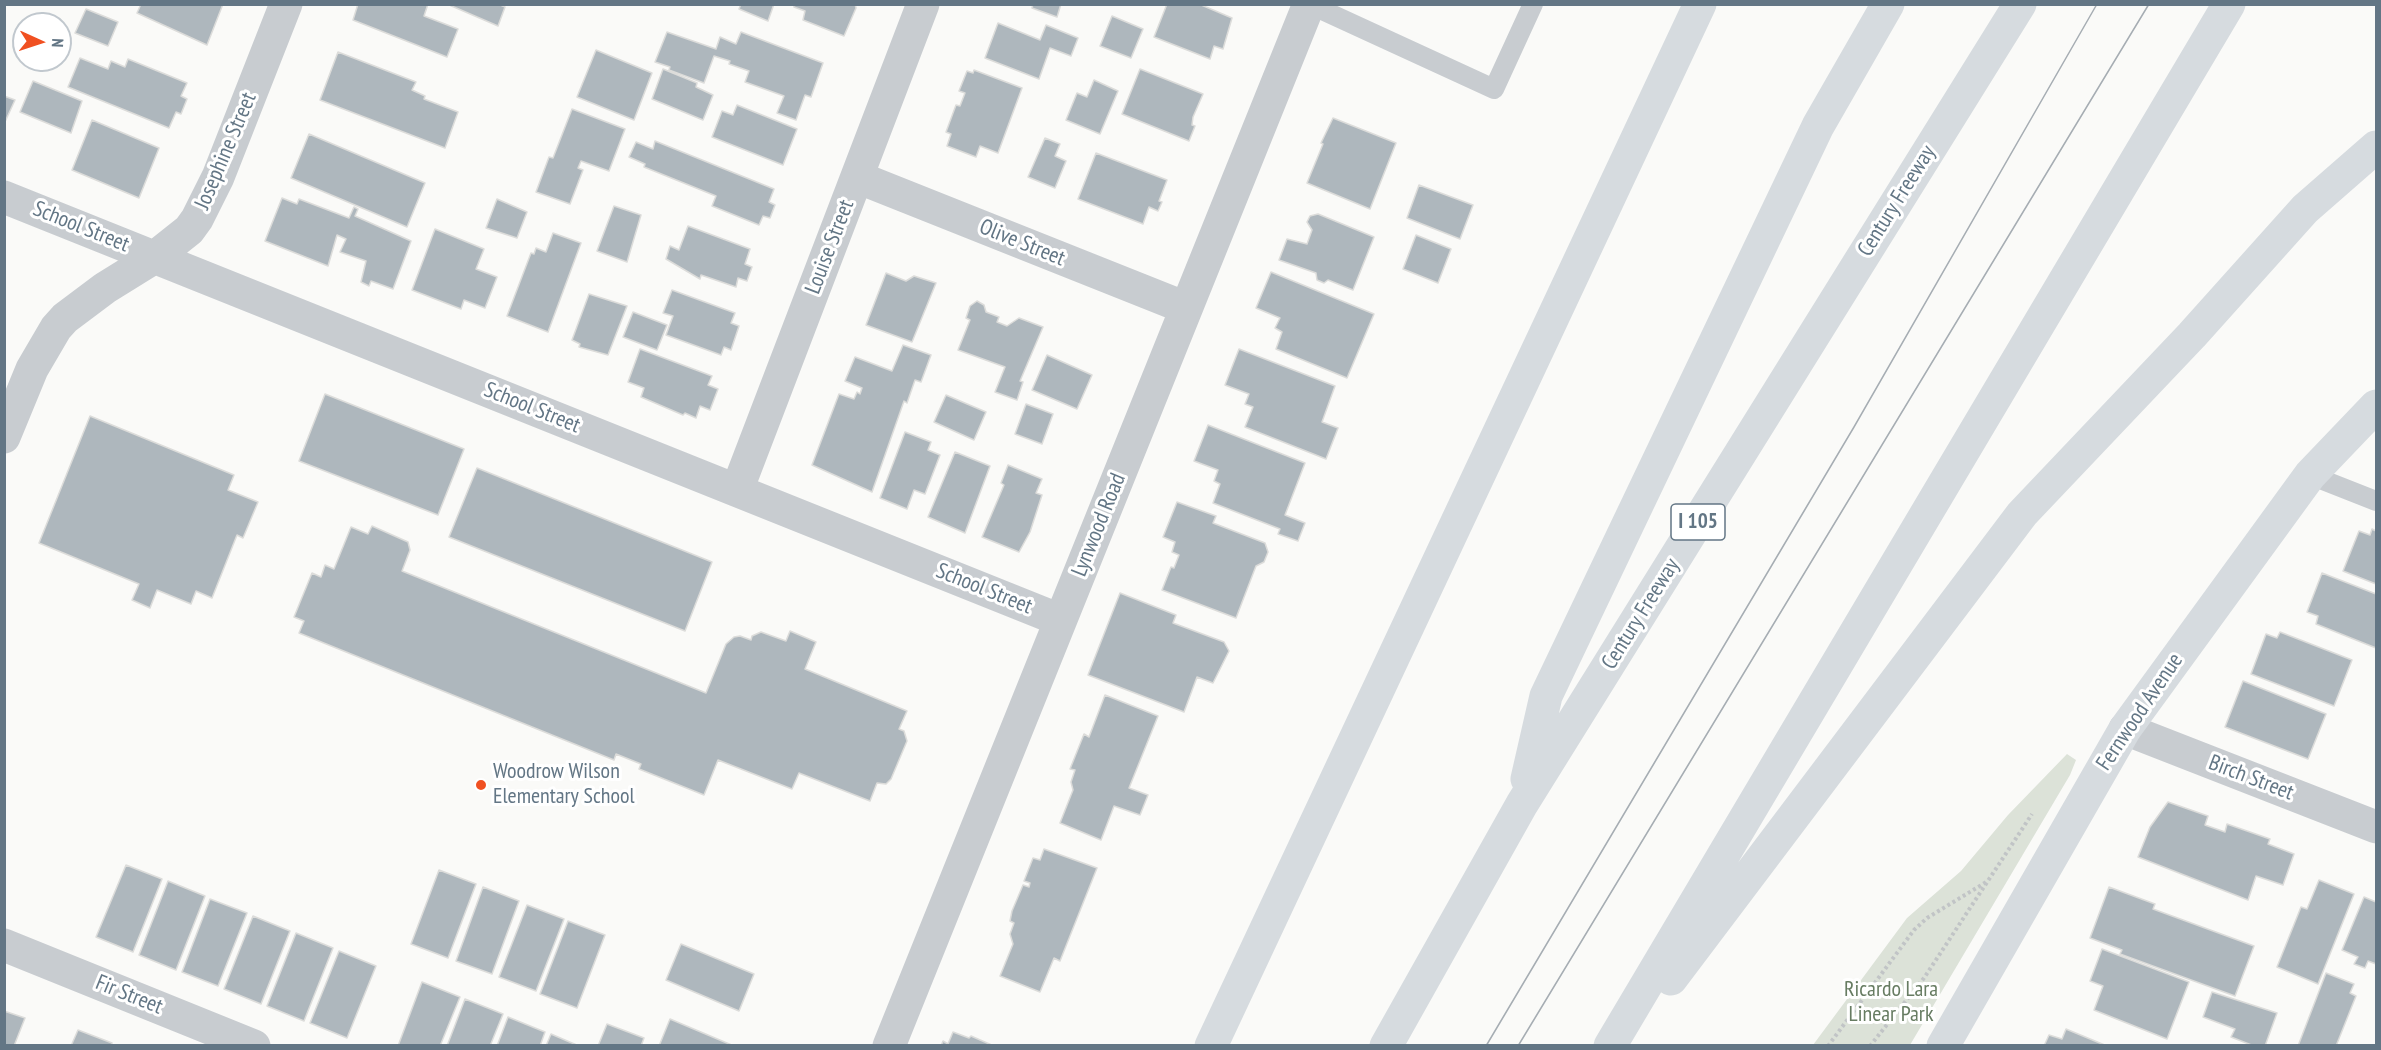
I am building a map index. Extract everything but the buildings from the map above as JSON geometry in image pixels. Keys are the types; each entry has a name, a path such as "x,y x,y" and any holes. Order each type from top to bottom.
{"main road":[{"path":"1211,1046 1700,4"},
{"path":"1522,804 1546,696 1818,126 1888,4"},
{"name":"Century Freeway","path":"1386,1046 1522,804 2020,4"},
{"path":"1610,1046 2229,4"},
{"path":"1620,1046 2022,514 2192,335 2305,209 2376,147"},
{"name":"Fernwood Avenue","path":"1943,1046 2125,729 2310,475 2376,406"}],"street":[{"name":"Josephine Street","path":"4,437 32,369 64,318 105,288 155,257 189,230 205,205 286,4"},
{"name":"Louise Street","path":"737,490 924,4"},
{"name":"Lynwood Road","path":"889,1046 1309,4"},
{"name":"Olive Street","path":"857,177 1186,308"},
{"name":"School Street","path":"4,197 1060,620"},
{"name":"Birch Street","path":"2125,729 2376,827"},
{"name":"Fir Street","path":"4,945 254,1046"}],"lane":[{"path":"1309,4 1494,89 1533,4"},
{"path":"2310,475 2376,501"}],"path":[{"path":"1828,1046 1914,930 1927,918 1989,880 1924,978 1870,1046"}],"green space":[{"name":"Ricardo Lara Linear Park","path":"2067,754 2076,760 2070,775 1910,1045 1813,1045 1907,918 1961,871 2008,815"}],"tram line":[{"path":"1486,1046 1854,427 2097,4"},
{"path":"1518,1046 2149,4"}],"place":[{"name":"Woodrow Wilson Elementary School","path":"481,785"}]}
